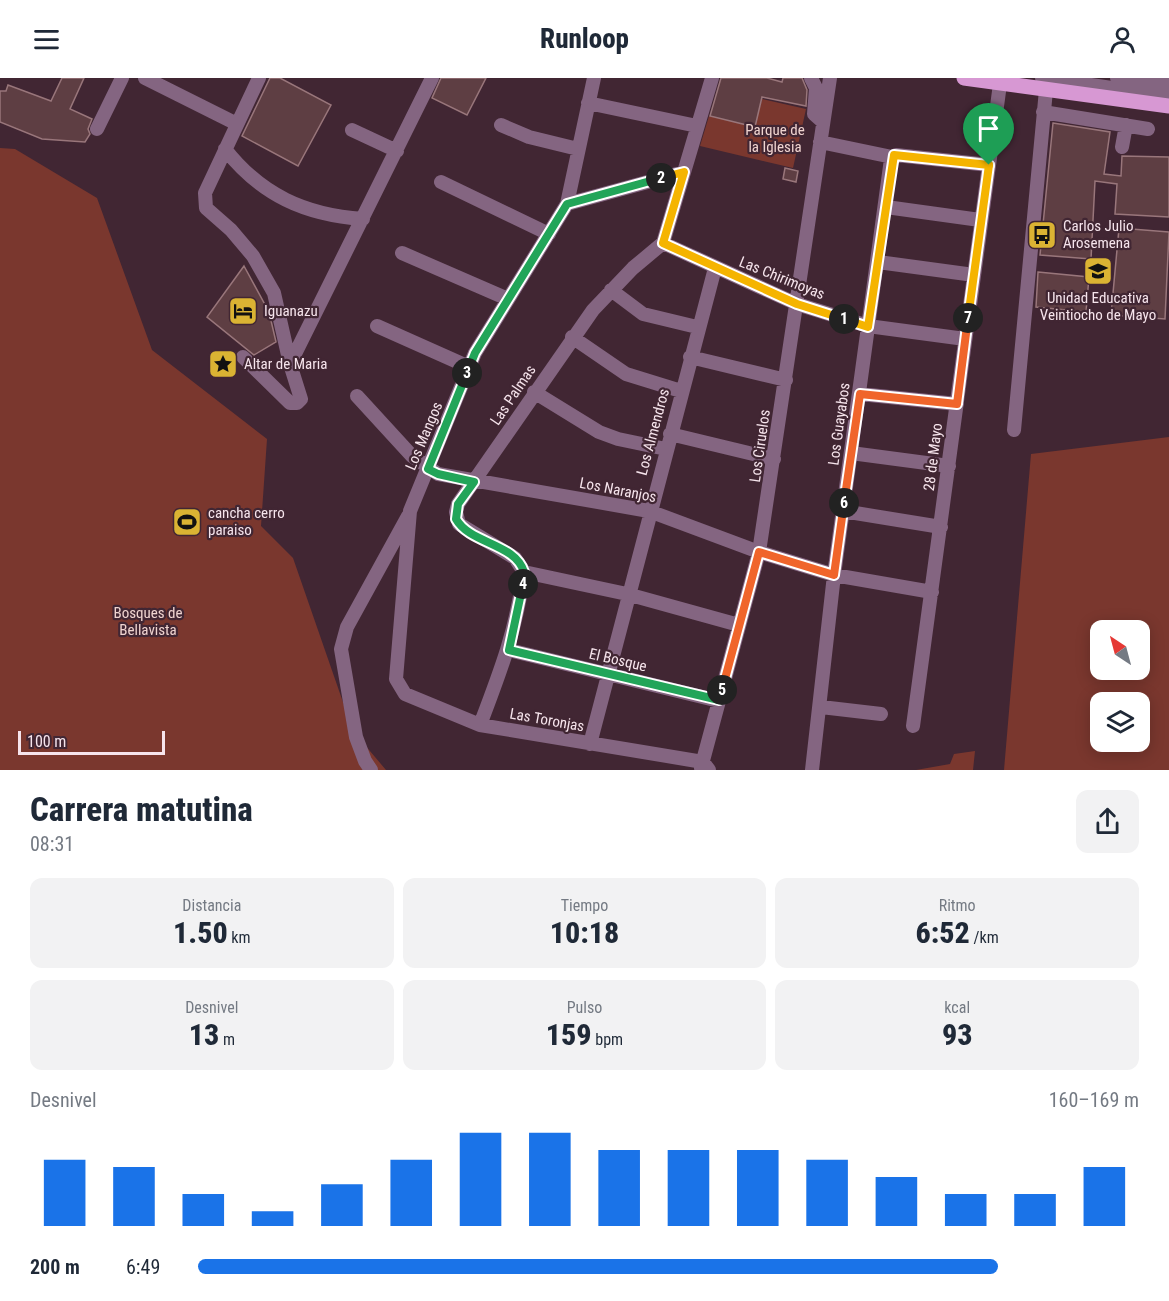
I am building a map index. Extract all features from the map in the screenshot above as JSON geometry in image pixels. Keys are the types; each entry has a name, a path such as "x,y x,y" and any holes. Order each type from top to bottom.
{"main road":[{"path":"964,78 1000,84 1044,84 1169,106"}],"street":[{"path":"97,129 122,78"},
{"path":"145,78 237,124"},
{"path":"243,357 290,403 297,403 301,399 290,364 274,293 253,256 231,230 211,214 204,202 225,149 259,78"},
{"path":"290,364 432,78"},
{"name":"Los Mangos","path":"396,671 410,511 469,367 567,204 594,78"},
{"path":"663,243 712,78"},
{"name":"Los Ciruelos","path":"812,78 816,88 814,114 823,122"},
{"name":"Los Ciruelos","path":"704,767 719,700 759,552 830,78"},
{"path":"1117,78 1169,85"},
{"name":"28 de Mayo","path":"913,726 1000,84"},
{"path":"1014,430 1044,84 1169,96"},
{"path":"588,103 697,126"},
{"path":"1043,112 1148,129"},
{"path":"501,125 529,137 578,149"},
{"path":"1122,147 1126,125"},
{"path":"352,130 397,151"},
{"path":"820,142 893,156 989,165"},
{"path":"225,149 250,177 280,199 314,212 363,219"},
{"name":"Los Guayabos","path":"812,770 821,707 834,575 893,156"},
{"path":"567,204 684,172"},
{"path":"441,182 549,234"},
{"path":"885,207 980,220"},
{"name":"Las Chirimoyas","path":"663,243 797,304 868,327 966,339"},
{"name":"Las Palmas","path":"524,572 515,558 459,524 456,512 458,504 572,337 611,290 663,243"},
{"path":"402,254 508,300"},
{"path":"878,262 974,275"},
{"name":"Los Almendros","path":"590,744 627,594 714,268"},
{"path":"611,290 643,314 697,327"},
{"path":"377,326 469,367"},
{"path":"572,337 626,374 681,392"},
{"path":"690,357 786,380"},
{"path":"534,392 599,432 618,440 666,449"},
{"path":"860,394 957,404"},
{"name":"Los Naranjos","path":"357,396 401,445 428,469 438,474 649,511 759,552 834,575 932,592"},
{"path":"670,434 774,459"},
{"path":"851,453 949,466"},
{"path":"371,770 356,737 341,649 347,627 410,511"},
{"path":"843,512 941,527"},
{"path":"480,725 509,650 524,572 627,594 739,625"},
{"name":"El Bosque","path":"509,650 606,675 719,700"},
{"name":"Las Toronjas","path":"396,671 396,679 405,694 480,725 704,767"},
{"path":"821,707 880,714"}],"green space":[{"name":"Parque de la Iglesia","path":"762,99 806,109 793,168 700,146 709,116 755,126"},
{"name":"Bosques de Bellavista","path":"0,148 15,149 97,198 152,350 267,439 261,526 293,558 353,731 386,770 0,770"},
{"path":"1169,437 1169,770 1004,770 1031,454"},
{"path":"975,751 973,770 916,770 950,764 954,754"}],"building":[{"path":"62,78 84,78 70,109 92,119 88,129 90,134 85,142 42,139 0,122 0,91 6,91 8,85 51,101"},
{"path":"270,78 280,78 331,105 298,166 242,136"},
{"path":"441,78 486,78 467,115 432,98"},
{"path":"721,78 767,78 782,82 783,78 802,78 807,90 806,106 762,97 755,127 710,116"},
{"path":"1053,123 1110,132 1104,174 1121,176 1122,156 1169,157 1169,217 1115,214 1117,184 1095,181 1091,259 1040,255"},
{"path":"785,168 798,171 796,182 783,179"},
{"path":"1119,228 1169,232 1165,319 1111,315"},
{"path":"244,266 269,312 276,342 254,355 207,317"},
{"path":"1038,272 1089,277 1086,312 1036,307"}],"place":[{"name":"Carlos Julio Arosemena","path":"1042,235"},
{"name":"Unidad Educativa Veintiocho de Mayo","path":"1098,271"},
{"name":"Iguanazu","path":"243,311"},
{"name":"Altar de Maria","path":"223,364"},
{"name":"cancha cerro paraiso","path":"187,522"}],"route":[{"path":"896,155 989,165 957,404 860,394 834,575 759,552 719,700 606,675 509,650 520,604 523,567 515,558 464,528 456,519 458,504 474,482 451,478 428,469 475,353 567,204 684,172 663,243 797,304 868,327 892,157 896,155"}]}
